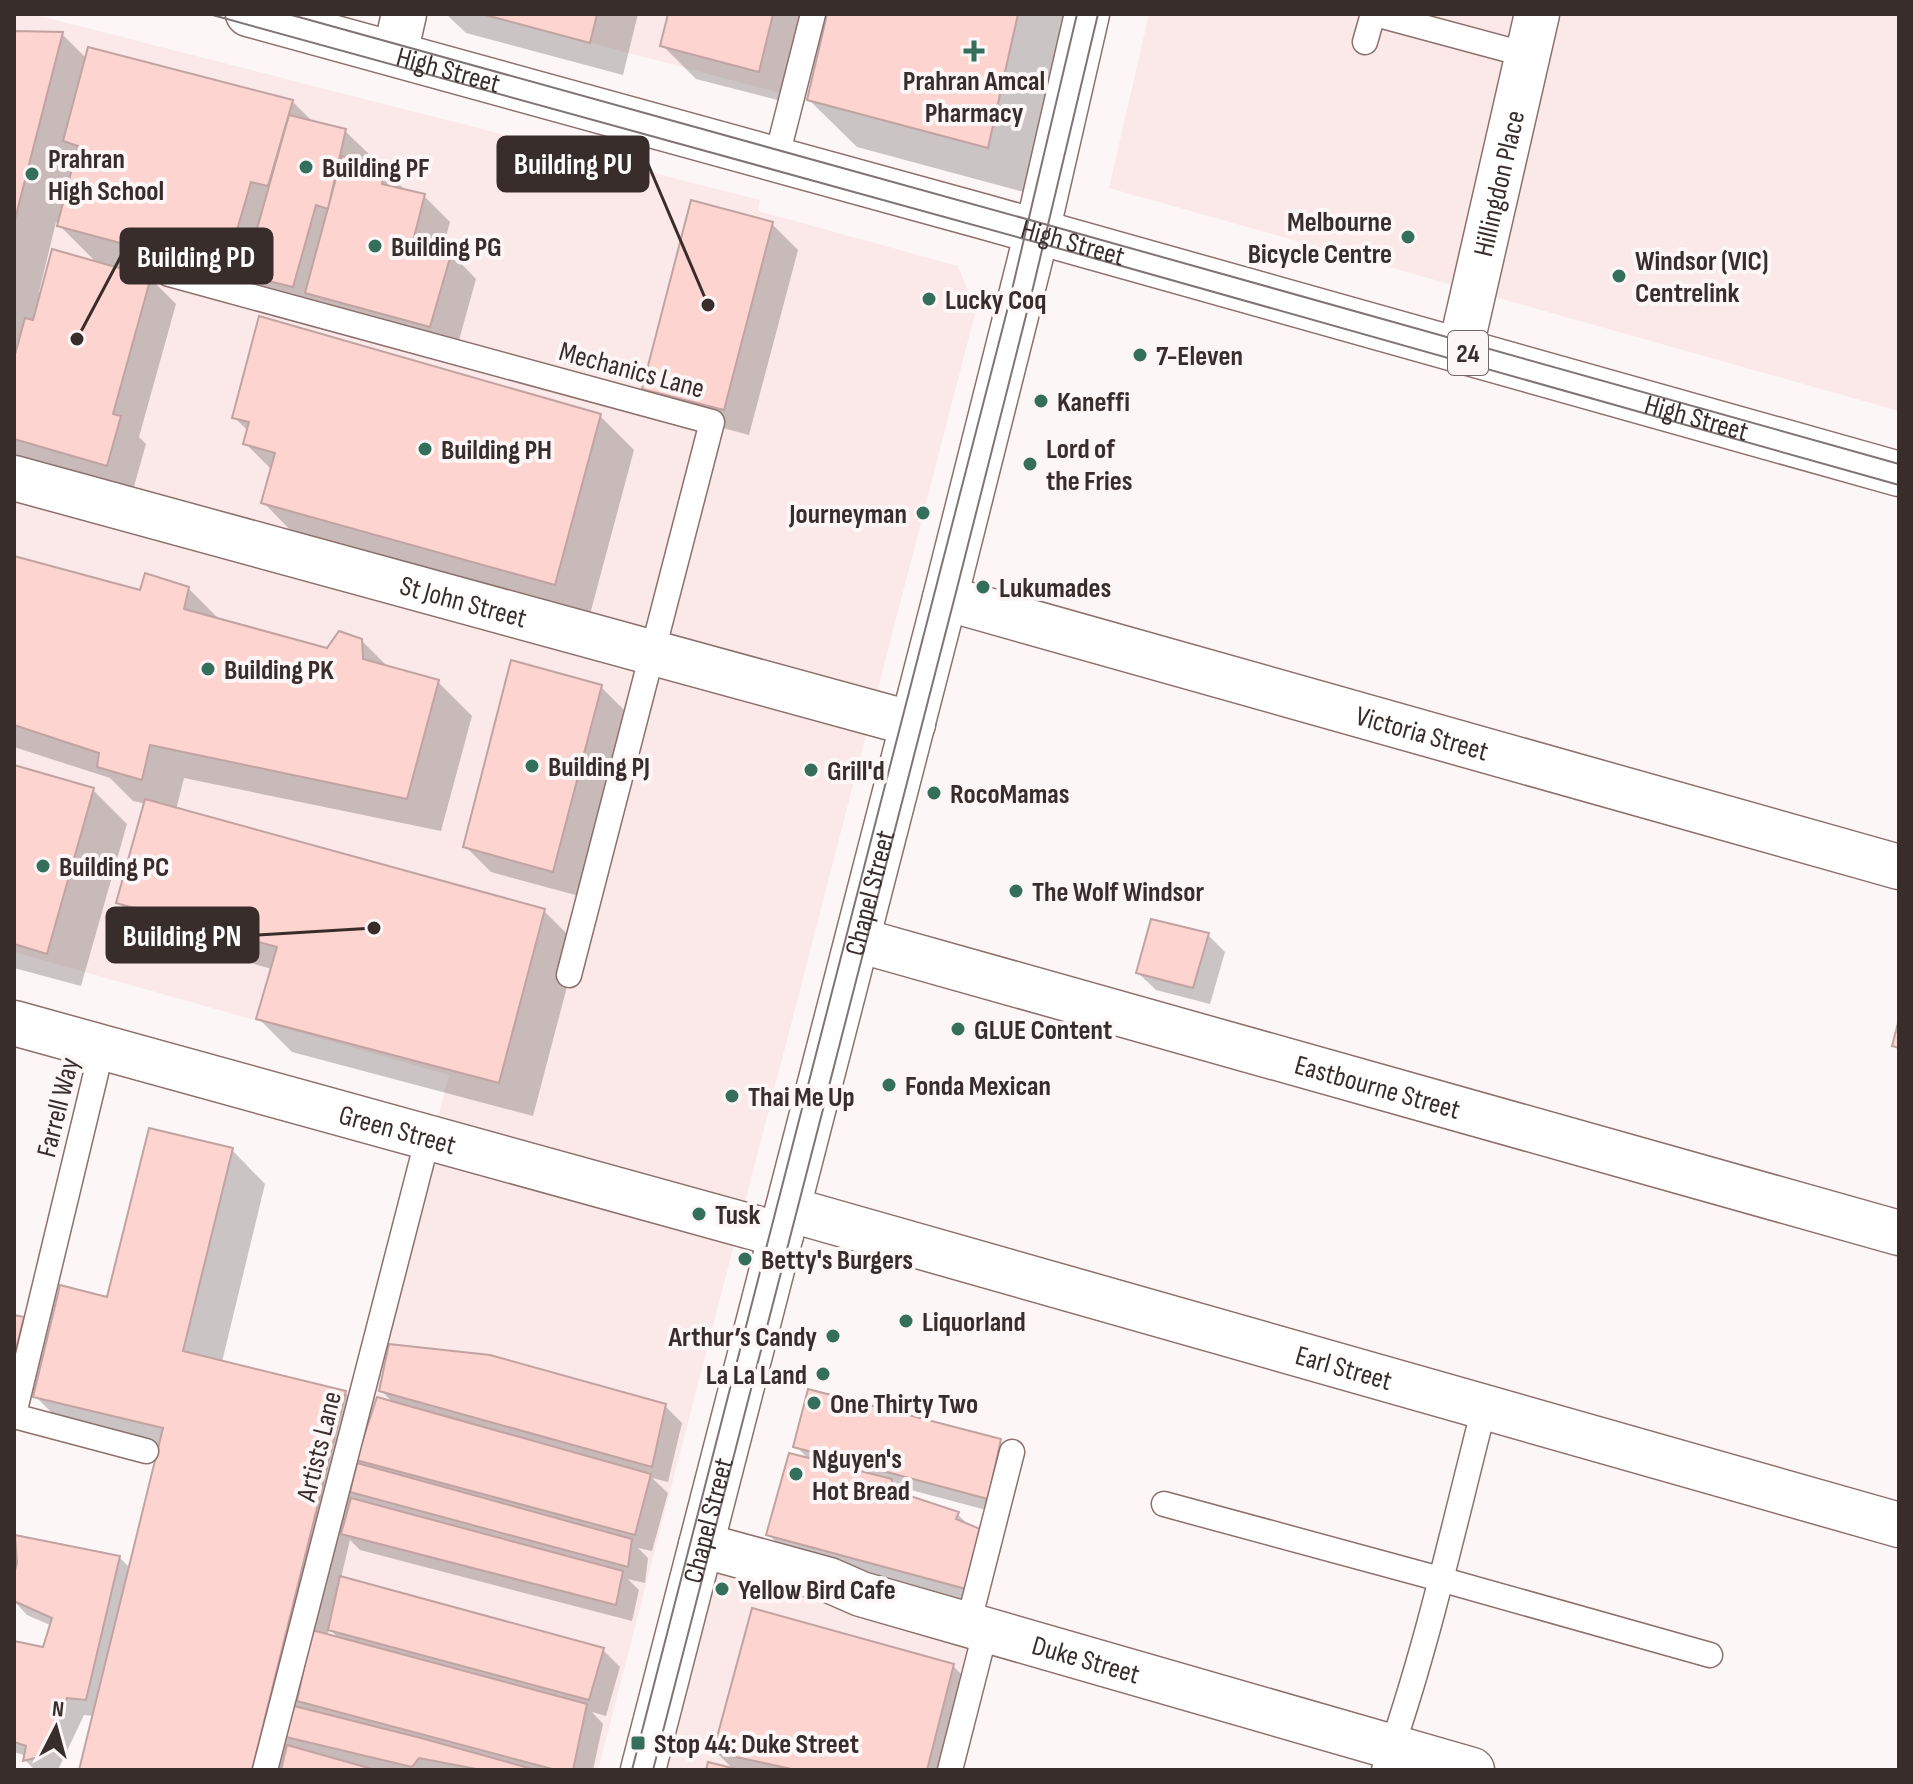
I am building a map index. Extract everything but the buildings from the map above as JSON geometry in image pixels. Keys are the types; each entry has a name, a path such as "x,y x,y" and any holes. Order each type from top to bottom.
{"street":[{"name":"High Street","path":"248,14 399,34 776,160 1899,474"},
{"name":"Chapel Street","path":"643,1770 945,598 1037,232 1087,14"},
{"name":"Hillingdon Place","path":"1460,351 1532,35"},
{"name":"St John Street","path":"14,478 913,724"},
{"name":"Victoria Street","path":"945,598 1899,867"},
{"name":"Eastbourne Street","path":"858,940 1899,1233"},
{"name":"Green Street","path":"14,1023 428,1137 784,1222"},
{"name":"Earl Street","path":"784,1222 1484,1408 1899,1525"},
{"name":"Duke Street","path":"701,1545 829,1580 861,1594 977,1627 1388,1759 1472,1770"}],"lane":[{"path":"776,160 813,14"},
{"path":"1365,42 1384,15 1532,35"},
{"name":"Mechanics Lane","path":"169,274 712,422 569,975"},
{"name":"Farrell Way","path":"102,1048 14,1415 146,1451"},
{"name":"Artists Lane","path":"265,1770 428,1137"},
{"path":"1388,1759 1401,1723 1484,1408"},
{"path":"950,1770 1012,1452"},
{"path":"1164,1504 1710,1655"}],"shaded area":[{"path":"14,14 32,14 760,200 758,211 958,266 976,310 598,1770 267,1770 449,1075 14,952"},
{"path":"482,14 1018,14 988,148"},
{"path":"1149,14 1899,14 1899,411 1109,188"},
{"path":"701,1545 986,1629 948,1770 643,1770"}],"tram line":[{"path":"209,14 1899,485"},
{"path":"288,14 1899,464"},
{"path":"632,1770 1007,311 1077,14"},
{"path":"653,1770 954,600 1098,14"}],"place":[{"name":"Prahran Amcal Pharmacy","path":"974,51"},
{"name":"Building PF","path":"306,167"},
{"name":"Prahran High School","path":"32,174"},
{"name":"Melbourne Bicycle Centre","path":"1408,237"},
{"name":"Building PG","path":"375,246"},
{"name":"Windsor (VIC) Centrelink","path":"1619,276"},
{"name":"Lucky Coq","path":"929,299"},
{"name":"Building PU","path":"708,305"},
{"name":"Building PD","path":"77,339"},
{"name":"7-Eleven","path":"1140,355"},
{"name":"Kaneffi","path":"1041,401"},
{"name":"Building PH","path":"425,449"},
{"name":"Lord of the Fries","path":"1030,464"},
{"name":"Journeyman","path":"923,513"},
{"name":"Lukumades","path":"983,587"},
{"name":"Building PK","path":"208,669"},
{"name":"Building PJ","path":"532,766"},
{"name":"Grill'd","path":"811,770"},
{"name":"RocoMamas","path":"934,793"},
{"name":"Building PC","path":"43,866"},
{"name":"The Wolf Windsor","path":"1016,891"},
{"name":"Building PN","path":"374,928"},
{"name":"GLUE Content","path":"958,1029"},
{"name":"Fonda Mexican","path":"889,1085"},
{"name":"Thai Me Up","path":"732,1096"},
{"name":"Tusk","path":"699,1214"},
{"name":"Betty's Burgers","path":"745,1259"},
{"name":"Liquorland","path":"906,1321"},
{"name":"Arthur’s Candy","path":"833,1336"},
{"name":"La La Land","path":"823,1374"},
{"name":"One Thirty Two","path":"814,1403"},
{"name":"Nguyen's Hot Bread","path":"796,1474"},
{"name":"Yellow Bird Cafe","path":"722,1589"},
{"name":"Stop 44: Duke Street","path":"638,1743"}]}
